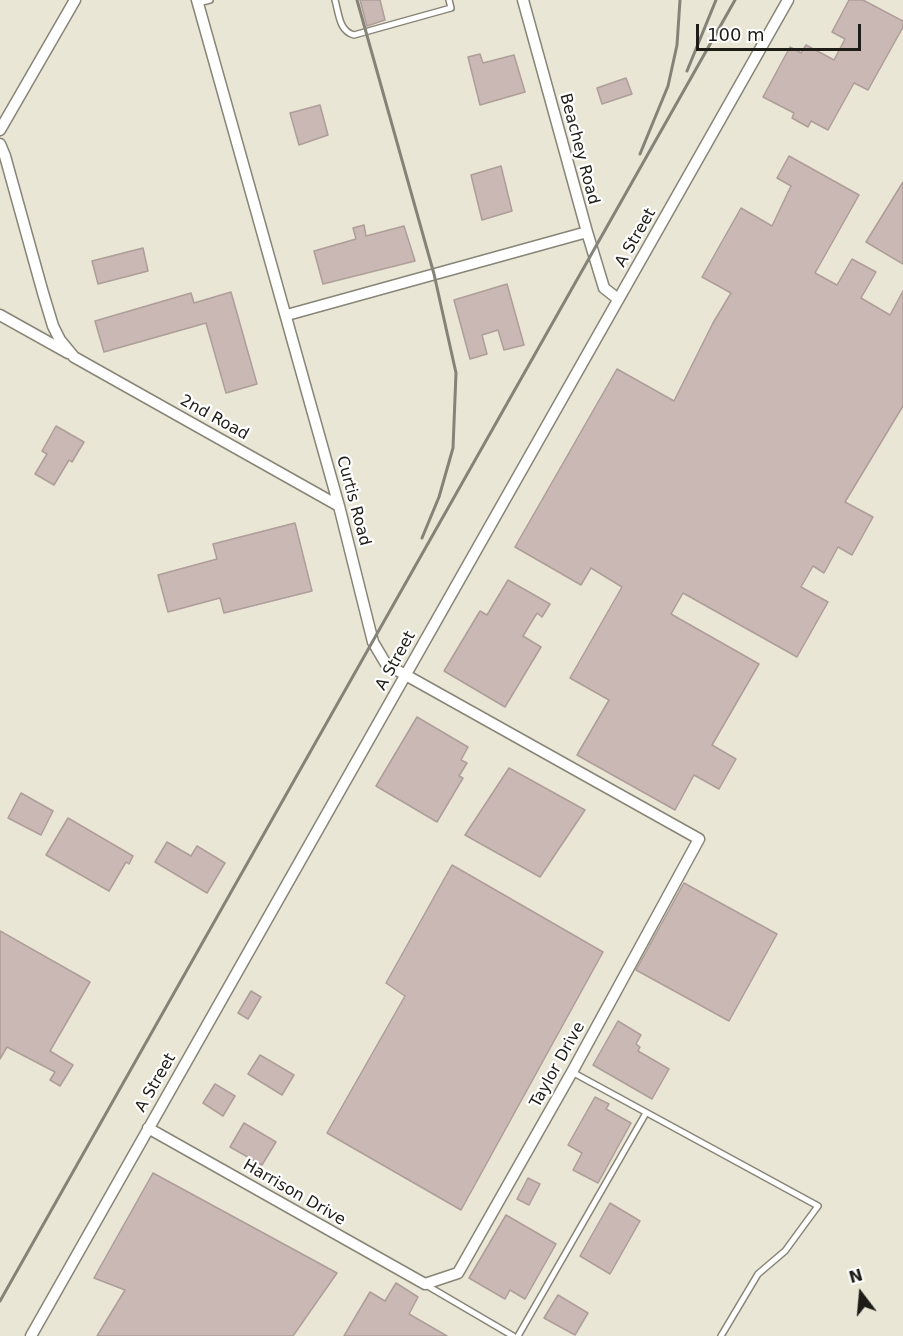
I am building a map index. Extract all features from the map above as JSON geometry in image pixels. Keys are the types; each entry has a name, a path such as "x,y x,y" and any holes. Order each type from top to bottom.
{"street":[{"path":"0,130 75,0"},
{"name":"Beachey Road","path":"523,0 604,288 618,299"},
{"name":"A Street","path":"30,1336 788,0"},
{"name":"Curtis Road","path":"197,2 287,315 373,642 386,664 699,839"},
{"name":"2nd Road","path":"0,144 53,326 60,340 74,357"},
{"path":"287,315 587,232"},
{"name":"2nd Road","path":"0,315 339,506"},
{"name":"Taylor Drive","path":"425,1284 459,1273 699,839"},
{"name":"Harrison Drive","path":"148,1128 425,1284"}],"lane":[{"path":"197,2 210,0"},
{"path":"335,0 342,27 354,35 451,8 449,0"},
{"path":"572,1072 818,1206 785,1251 758,1274 721,1336"},
{"path":"425,1284 516,1336 646,1113"}],"building":[{"path":"360,0 380,0 385,20 367,26"},
{"path":"849,0 863,0 903,21 903,27 868,90 854,83 828,130 811,121 808,127 792,118 794,113 763,97 790,47 801,53 806,45 834,60 845,39 832,32"},
{"path":"480,54 483,63 514,55 525,92 480,105 468,57"},
{"path":"626,78 632,94 602,104 597,88"},
{"path":"320,105 328,135 299,145 290,113"},
{"path":"789,156 859,195 815,273 837,285 852,259 876,272 861,298 890,315 903,291 903,406 845,502 873,517 852,555 838,547 824,573 813,566 801,587 828,602 797,657 683,593 671,614 759,664 712,745 736,759 719,789 694,775 675,810 577,755 609,700 570,678 622,587 591,568 581,585 515,547 617,369 674,401 713,323 731,293 702,277 741,208 772,226 791,186 777,178"},
{"path":"501,166 512,211 482,220 471,175"},
{"path":"903,182 903,264 866,242"},
{"path":"364,225 366,236 404,226 415,261 323,284 314,251 356,239 353,228"},
{"path":"143,248 148,271 98,284 92,261"},
{"path":"507,284 524,345 504,350 498,330 482,335 487,354 470,359 454,300"},
{"path":"231,292 257,384 226,393 206,323 104,352 95,321 191,293 194,303"},
{"path":"56,426 84,442 72,462 69,460 54,485 35,474 47,454 42,451"},
{"path":"295,523 312,591 224,613 220,598 168,612 158,575 217,559 213,544"},
{"path":"508,580 550,604 542,617 537,613 523,636 541,647 505,707 444,671 480,611 487,615"},
{"path":"417,717 468,747 461,760 467,763 459,776 463,778 437,822 376,786"},
{"path":"509,768 585,810 540,877 465,835"},
{"path":"21,793 53,811 41,835 8,818"},
{"path":"68,818 133,856 129,864 126,862 109,891 46,855"},
{"path":"167,842 191,856 197,846 225,863 207,893 155,862"},
{"path":"452,865 603,952 461,1210 327,1133 405,996 386,983"},
{"path":"684,883 777,934 729,1021 636,970"},
{"path":"0,931 90,982 50,1051 73,1065 60,1086 50,1080 55,1072 7,1047 0,1059"},
{"path":"251,991 261,997 248,1019 238,1013"},
{"path":"618,1021 641,1035 636,1044 640,1047 638,1051 669,1069 652,1099 593,1065"},
{"path":"260,1055 294,1075 282,1095 248,1074"},
{"path":"215,1084 235,1096 223,1116 203,1103"},
{"path":"595,1097 609,1104 606,1109 631,1123 598,1183 573,1170 582,1153 568,1145"},
{"path":"244,1123 276,1142 262,1165 230,1147"},
{"path":"153,1173 337,1273 293,1336 97,1336 125,1290 94,1278"},
{"path":"528,1178 540,1184 529,1205 517,1199"},
{"path":"610,1203 640,1221 610,1274 580,1256"},
{"path":"506,1215 556,1244 525,1299 510,1290 505,1299 469,1278"},
{"path":"396,1283 418,1297 409,1314 447,1336 344,1336 370,1292 385,1301"},
{"path":"558,1295 588,1313 575,1335 544,1318"}],"railway":[{"path":"357,0 434,274 456,373 453,448 439,497 422,538"},
{"path":"640,154 668,86 677,45 680,0"},
{"path":"687,71 716,0"},
{"path":"0,1301 735,0"}]}
